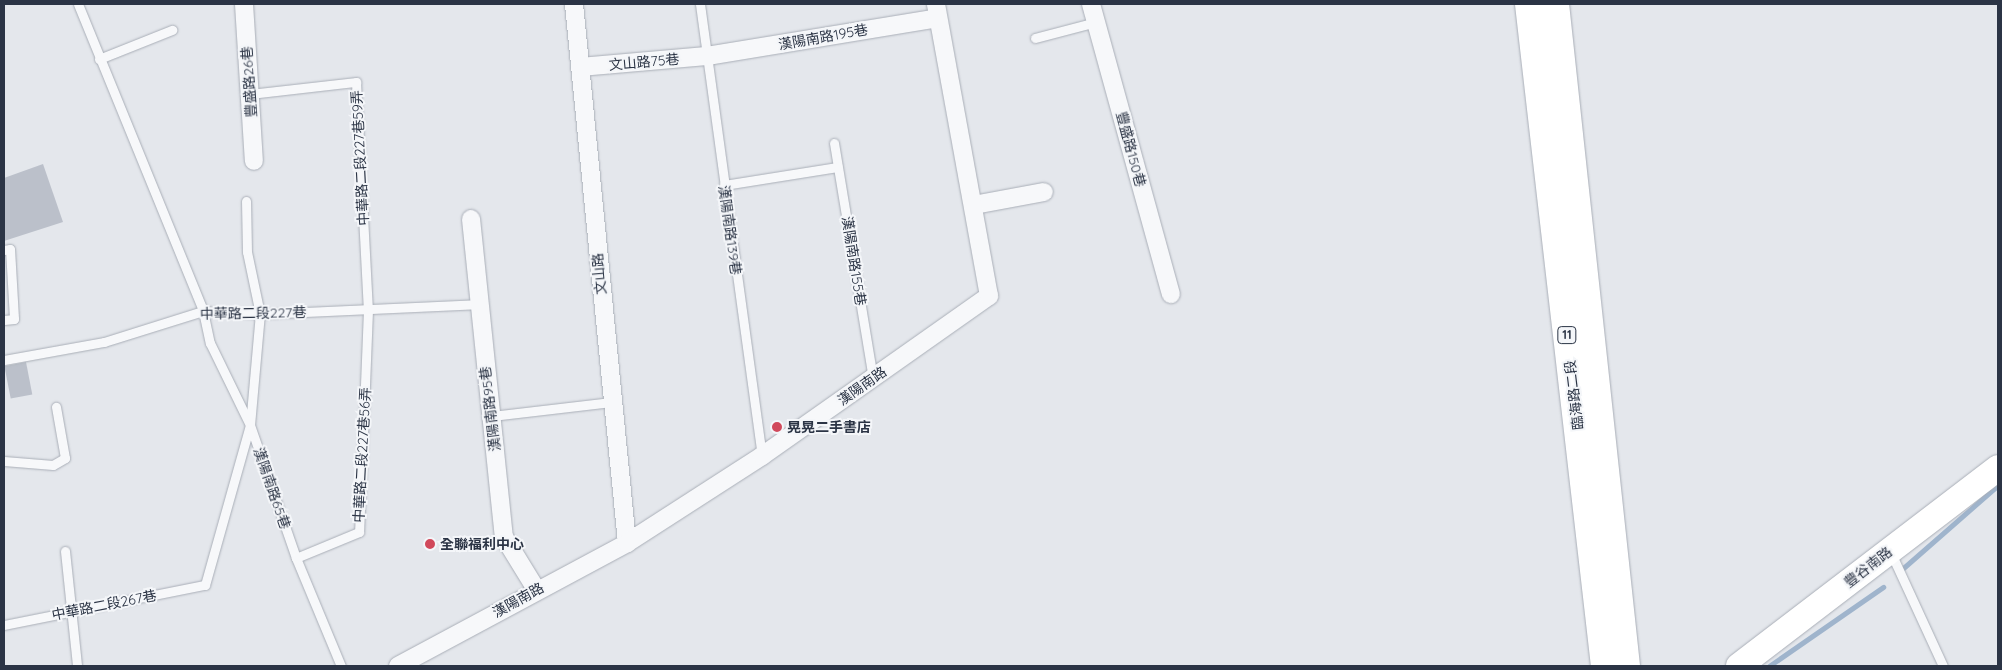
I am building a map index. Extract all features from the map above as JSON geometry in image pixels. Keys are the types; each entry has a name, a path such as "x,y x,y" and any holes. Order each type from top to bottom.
{"main road":[{"name":"臨海路二段","path":"1529,4 1605,666"},
{"name":"臨海路二段","path":"1555,4 1626,666"}],"street":[{"name":"豐盛路26巷","path":"244,4 254,161"},
{"name":"文山路","path":"574,4 611,402 627,543"},
{"name":"豐盛路150巷","path":"1091,4 1171,294"},
{"name":"漢陽南路195巷","path":"707,56 937,11"},
{"name":"漢陽南路","path":"398,666 536,589 627,543 762,456 989,296 974,204 937,11"},
{"name":"文山路75巷","path":"580,68 707,56"},
{"path":"974,204 1044,192"},
{"name":"漢陽南路95巷","path":"471,219 477,304 492,416 504,538 536,589"},
{"name":"豐谷南路","path":"1739,666 1998,468"}],"lane":[{"name":"漢陽南路65巷","path":"78,4 98,59 202,311 210,343 250,425 296,558 341,666"},
{"name":"漢陽南路139巷","path":"700,4 762,456"},
{"path":"1035,38 1096,22"},
{"path":"98,59 172,30"},
{"name":"中華路二段227巷59弄","path":"250,94 356,82 368,310"},
{"name":"漢陽南路155巷","path":"834,143 873,378"},
{"path":"724,185 838,167"},
{"path":"246,201 247,252 260,314 250,425"},
{"path":"4,250 10,249 14,318 4,320"},
{"name":"中華路二段227巷","path":"4,360 104,342 202,311 260,314 477,304"},
{"name":"中華路二段227巷56弄","path":"296,558 359,532 368,310"},
{"path":"492,416 611,402"},
{"path":"4,461 53,465 65,458 56,407"},
{"name":"中華路二段267巷","path":"4,625 205,585 250,425"},
{"path":"1890,550 1942,666"},
{"path":"65,551 77,666"}],"building":[{"path":"43,164 63,222 4,241 4,178"},
{"path":"26,362 32,394 11,399 4,366"}],"waterway":[{"path":"1901,570 1998,485"},
{"path":"1769,666 1883,587"}],"place":[{"name":"晃晃二手書店","path":"777,427"},
{"name":"全聯福利中心","path":"430,544"}]}
